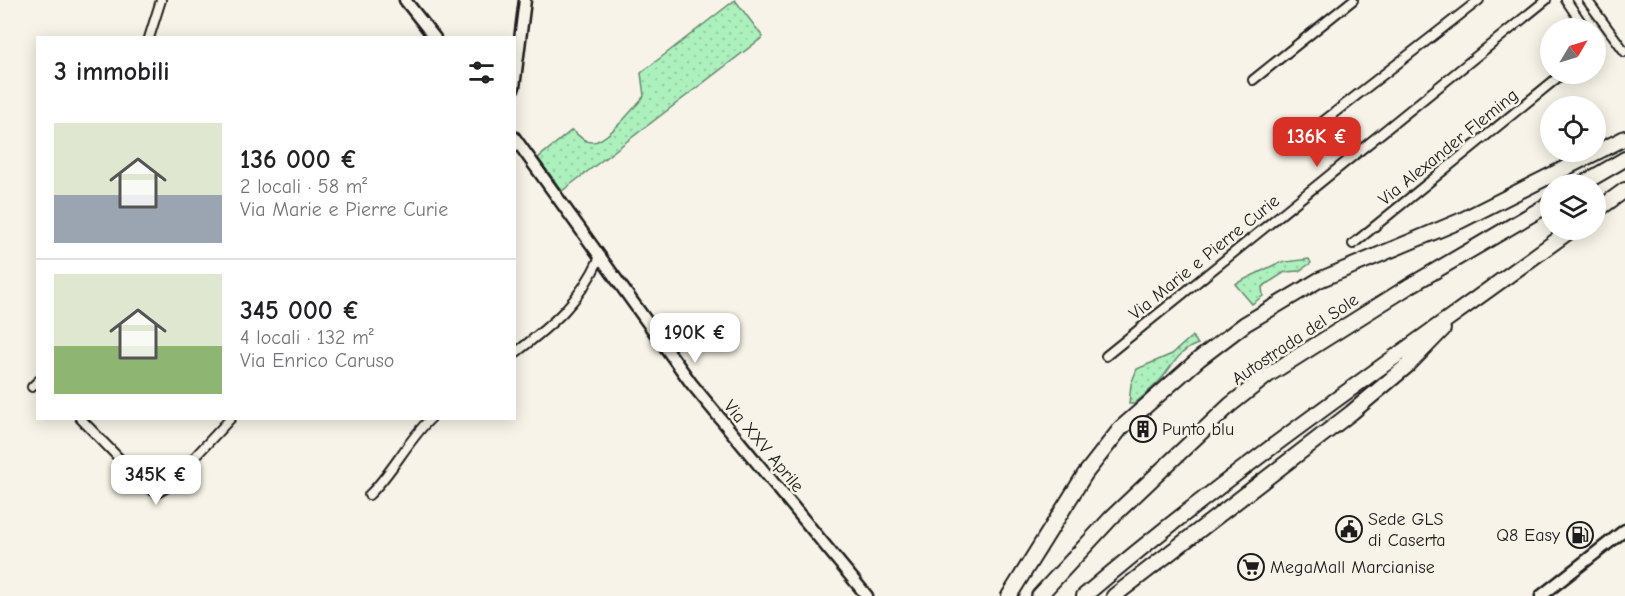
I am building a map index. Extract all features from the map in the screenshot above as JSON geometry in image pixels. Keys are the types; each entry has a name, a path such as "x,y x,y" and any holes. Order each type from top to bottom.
{"highway":[{"path":"1009,596 1085,474 1127,421 1245,324 1319,280 1460,221 1625,138"},
{"path":"1599,174 1625,159"},
{"path":"1606,204 1625,190"},
{"name":"Autostrada del Sole","path":"1039,596 1112,517 1230,405 1268,375 1411,285 1540,209"},
{"path":"1083,596 1176,520 1354,384 1557,240"},
{"path":"1114,596 1351,413 1408,365 1465,306"}],"street":[{"path":"150,36 161,0"},
{"path":"405,0 433,36"},
{"path":"516,71 525,0"},
{"path":"1253,80 1353,0"},
{"path":"1298,141 1479,0"},
{"name":"Via Marie e Pierre Curie","path":"1106,356 1546,0"},
{"path":"1566,0 1578,18"},
{"path":"1587,0 1625,52"},
{"name":"Via Alexander Fleming","path":"1353,244 1550,84"},
{"name":"Via XXV Aprile","path":"516,140 691,383 867,596"},
{"path":"516,352 562,316 588,283 600,257"},
{"path":"82,420 147,487 157,493 166,488 229,420"},
{"path":"369,495 385,480 429,420"},
{"path":"1542,596 1625,530"}],"green space":[{"path":"735,0 763,37 562,191 538,158 572,130 589,142 605,137 620,124 644,96 641,73"},
{"path":"1309,259 1311,263 1299,271 1285,272 1262,287 1263,296 1252,304 1235,284 1278,263"},
{"path":"1192,336 1198,344 1183,352 1155,386 1134,404 1129,404 1131,384 1137,369 1172,354"}],"place":[{"name":"Punto blu","path":"1143,429"},
{"name":"Sede GLS di Caserta","path":"1349,529"},
{"name":"Q8 Easy","path":"1580,535"},
{"name":"MegaMall Marcianise","path":"1251,567"}]}
